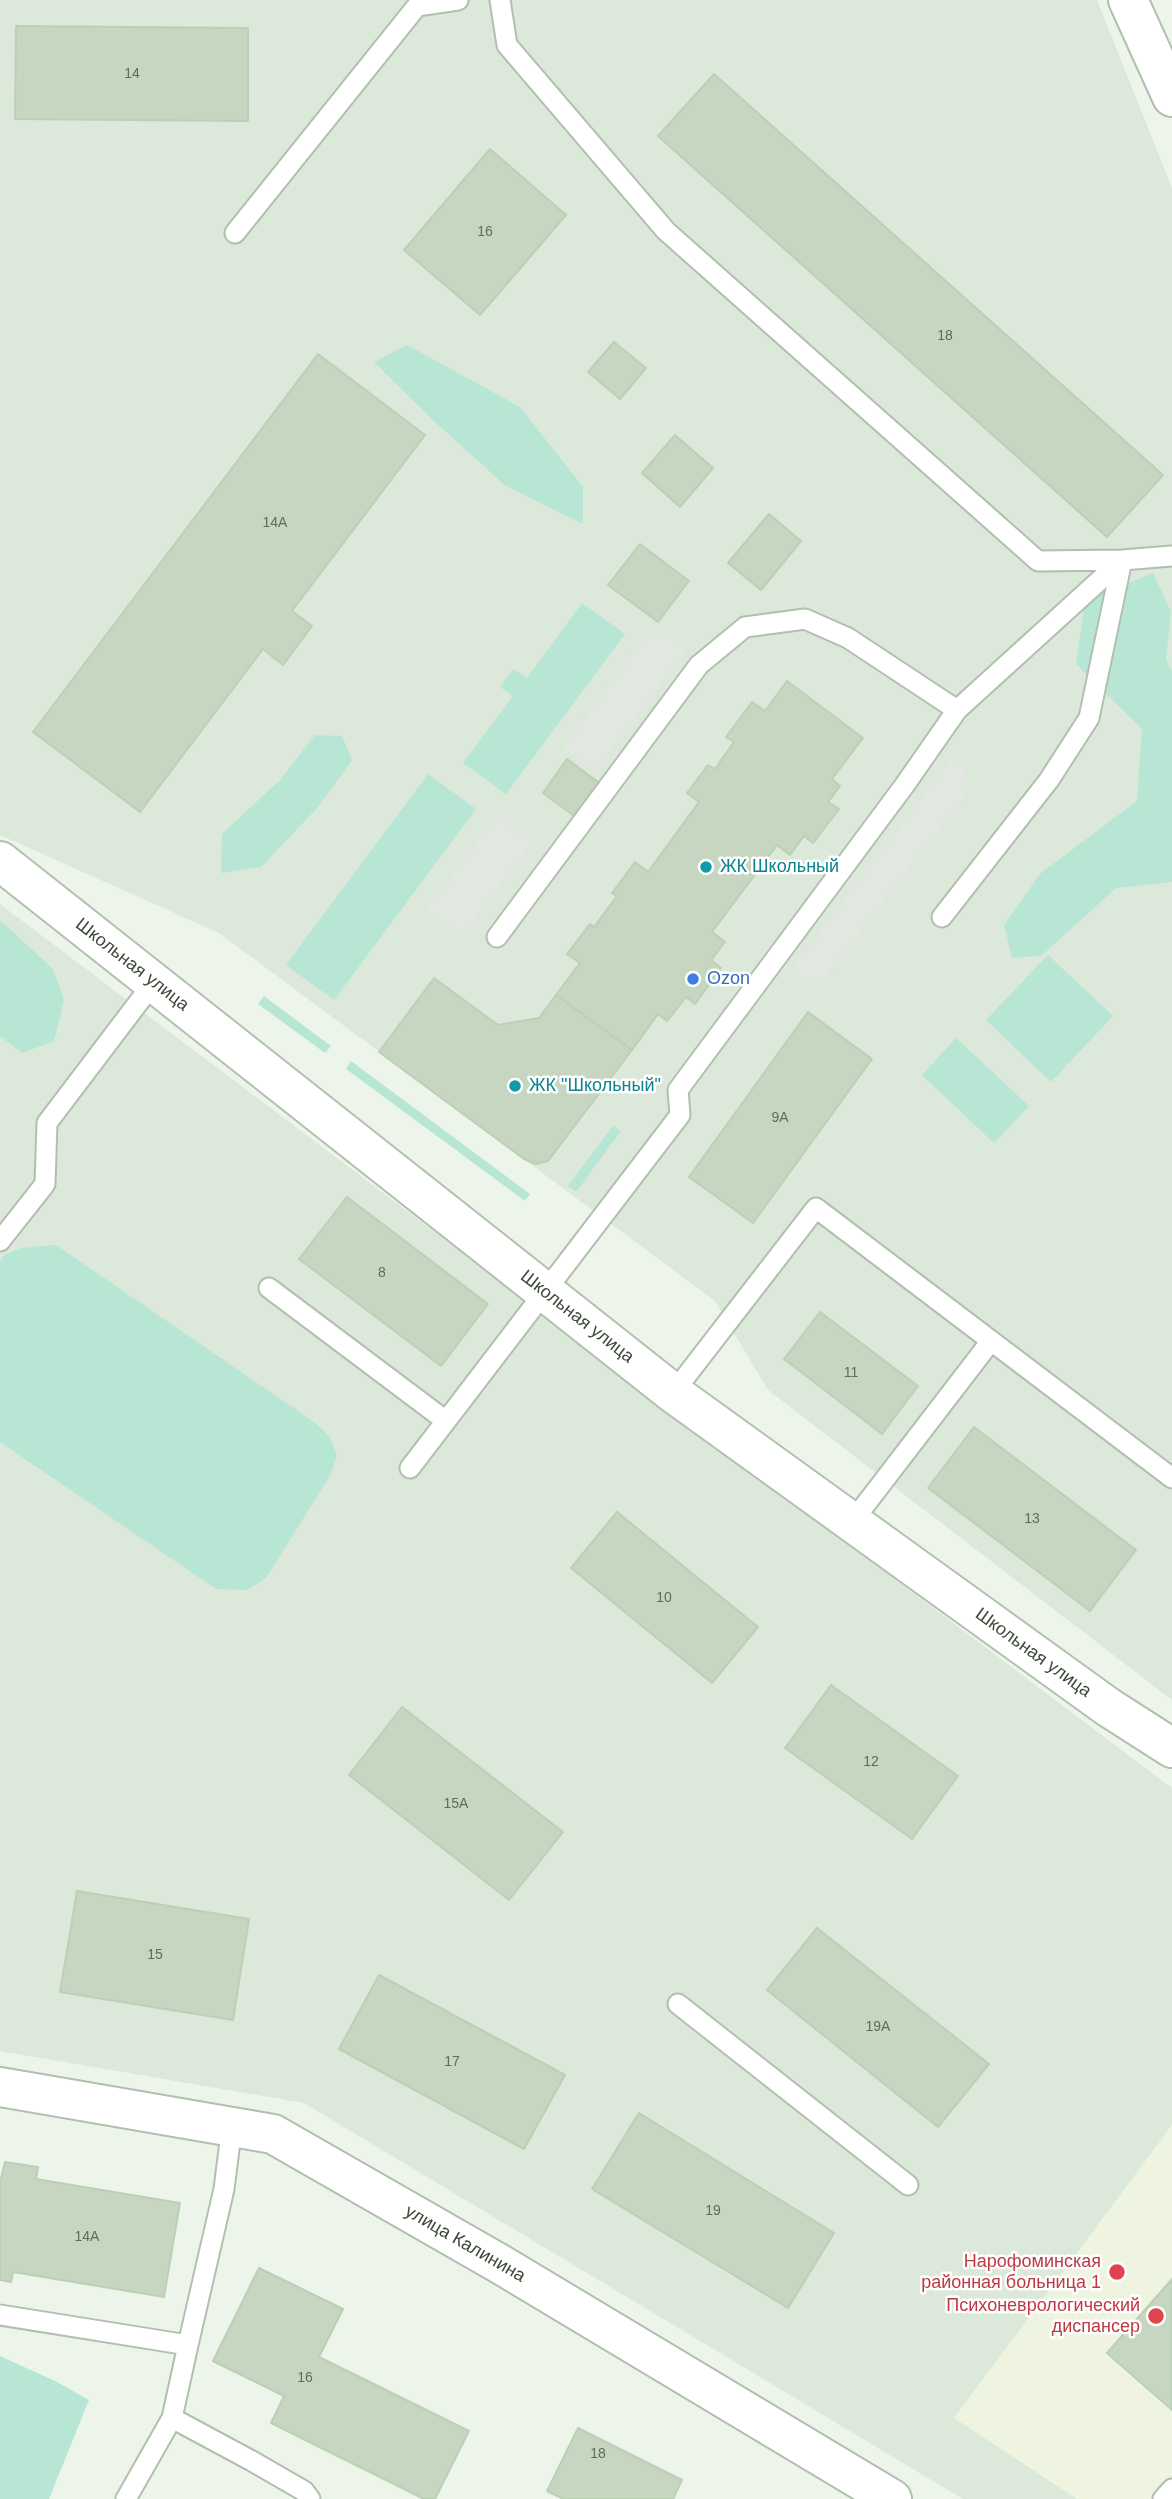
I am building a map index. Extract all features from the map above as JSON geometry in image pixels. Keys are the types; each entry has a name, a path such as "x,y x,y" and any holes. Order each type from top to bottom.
{"street":[{"path":"1128,0 1172,97"},
{"name":"Школьная улица","path":"0,861 673,1393 1108,1707 1172,1748"},
{"name":"улица Калинина","path":"0,2087 273,2134 512,2271 892,2499"}],"lane":[{"path":"235,233 417,6 458,0"},
{"path":"500,0 506,46 666,231 1038,561 1122,560 1172,556"},
{"path":"410,1468 680,1115 678,1090 904,786 957,710 1122,560"},
{"path":"942,917 1049,780 1089,718 1122,560"},
{"path":"497,937 699,666 745,627 805,619 848,638 957,710"},
{"path":"0,1241 45,1184 47,1123 154,982"},
{"path":"673,1393 816,1208 1172,1478"},
{"path":"270,1287 446,1421"},
{"path":"852,1522 991,1340"},
{"path":"678,2004 908,2185"},
{"path":"126,2499 172,2418 224,2189 232,2126"},
{"path":"0,2315 188,2345"},
{"path":"172,2418 304,2491 310,2499"},
{"path":"1163,2499 1172,2489"}],"shaded area":[{"path":"0,0 1097,0 1172,188 1172,1700 768,1390 715,1301 219,933 0,835"},
{"path":"654,626 686,650 595,772 563,748"},
{"path":"955,754 972,786 826,976 785,978"},
{"path":"497,816 532,842 462,936 427,910"},
{"path":"0,904 1172,1788 1172,2499 963,2499 304,2103 0,2051"},
{"name":"Нарофоминская районная больница 1","path":"1172,2125 1172,2499 1077,2499 954,2418"}],"green space":[{"path":"407,345 520,407 583,487 583,524 506,486 374,362"},
{"path":"1153,573 1171,612 1166,659 1172,671 1172,882 1116,888 1041,956 1012,958 1004,925 1040,874 1137,801 1142,729 1076,664 1085,601"},
{"path":"582,603 625,634 506,794 463,763 513,696 500,687 513,669 527,678"},
{"path":"315,735 342,736 352,760 318,807 261,867 221,873 222,834 280,780"},
{"path":"428,774 476,809 334,1000 286,965"},
{"path":"0,920 53,969 64,1000 54,1041 22,1053 0,1036"},
{"path":"1048,955 1113,1016 1051,1082 986,1020"},
{"path":"264,996 331,1046 325,1053 258,1004"},
{"path":"956,1038 1029,1106 994,1143 922,1075"},
{"path":"351,1061 530,1194 525,1201 346,1069"},
{"path":"613,1126 621,1131 576,1192 568,1186"},
{"path":"56,1245 314,1422 330,1437 337,1455 331,1474 266,1578 247,1590 216,1589 0,1442 0,1262 4,1255 21,1248"},
{"path":"0,2356 89,2400 49,2499 0,2499"}],"building":[{"path":"16,26 248,28 248,121 15,119"},
{"path":"714,74 1163,475 1107,537 658,136"},
{"path":"490,149 566,215 480,315 404,250"},
{"path":"614,342 646,368 620,399 588,372"},
{"path":"318,354 425,435 292,611 312,626 283,665 263,649 140,812 33,732"},
{"path":"675,435 713,468 680,507 642,473"},
{"path":"769,514 801,541 761,590 728,563"},
{"path":"640,544 689,581 658,622 608,585"},
{"name":"ЖК Школьный","path":"787,681 863,738 832,779 840,786 828,802 839,809 813,843 804,836 790,855 777,845 712,932 725,942 711,960 721,968 695,1004 686,997 667,1021 658,1014 632,1050 556,995 580,963 567,954 590,924 594,927 617,896 612,893 635,862 648,872 699,802 687,793 708,765 715,769 734,742 726,737 752,702 765,711"},
{"path":"567,759 602,785 577,818 543,793"},
{"name":"ЖК \"Школьный\"","path":"434,978 498,1025 539,1018 556,995 632,1050 548,1161 536,1164 524,1159 379,1052"},
{"path":"808,1012 872,1059 753,1223 689,1177"},
{"path":"347,1197 488,1304 441,1366 299,1259"},
{"path":"820,1312 918,1386 882,1434 784,1359"},
{"path":"974,1427 1136,1550 1090,1611 928,1488"},
{"path":"617,1512 758,1627 712,1683 571,1568"},
{"path":"831,1685 958,1776 912,1839 785,1748"},
{"path":"402,1707 563,1832 509,1900 349,1775"},
{"path":"77,1891 249,1919 233,2020 60,1992"},
{"path":"817,1928 989,2064 938,2127 767,1990"},
{"path":"379,1975 565,2075 524,2149 339,2049"},
{"path":"639,2113 834,2233 788,2308 592,2189"},
{"path":"5,2162 38,2167 36,2179 180,2203 164,2297 13,2272 11,2282 0,2280 0,2183"},
{"path":"259,2268 343,2309 319,2357 469,2431 435,2499 424,2499 271,2423 284,2396 213,2361"},
{"name":"Психоневрологический диспансер","path":"1172,2279 1172,2410 1107,2353"},
{"path":"578,2428 682,2480 673,2499 563,2499 547,2491"}],"place":[{"name":"ЖК Школьный","path":"706,867"},
{"name":"Ozon","path":"693,979"},
{"name":"ЖК \"Школьный\"","path":"515,1086"},
{"name":"Нарофоминская районная больница 1","path":"1117,2272"},
{"name":"Психоневрологический диспансер","path":"1156,2316"}]}
